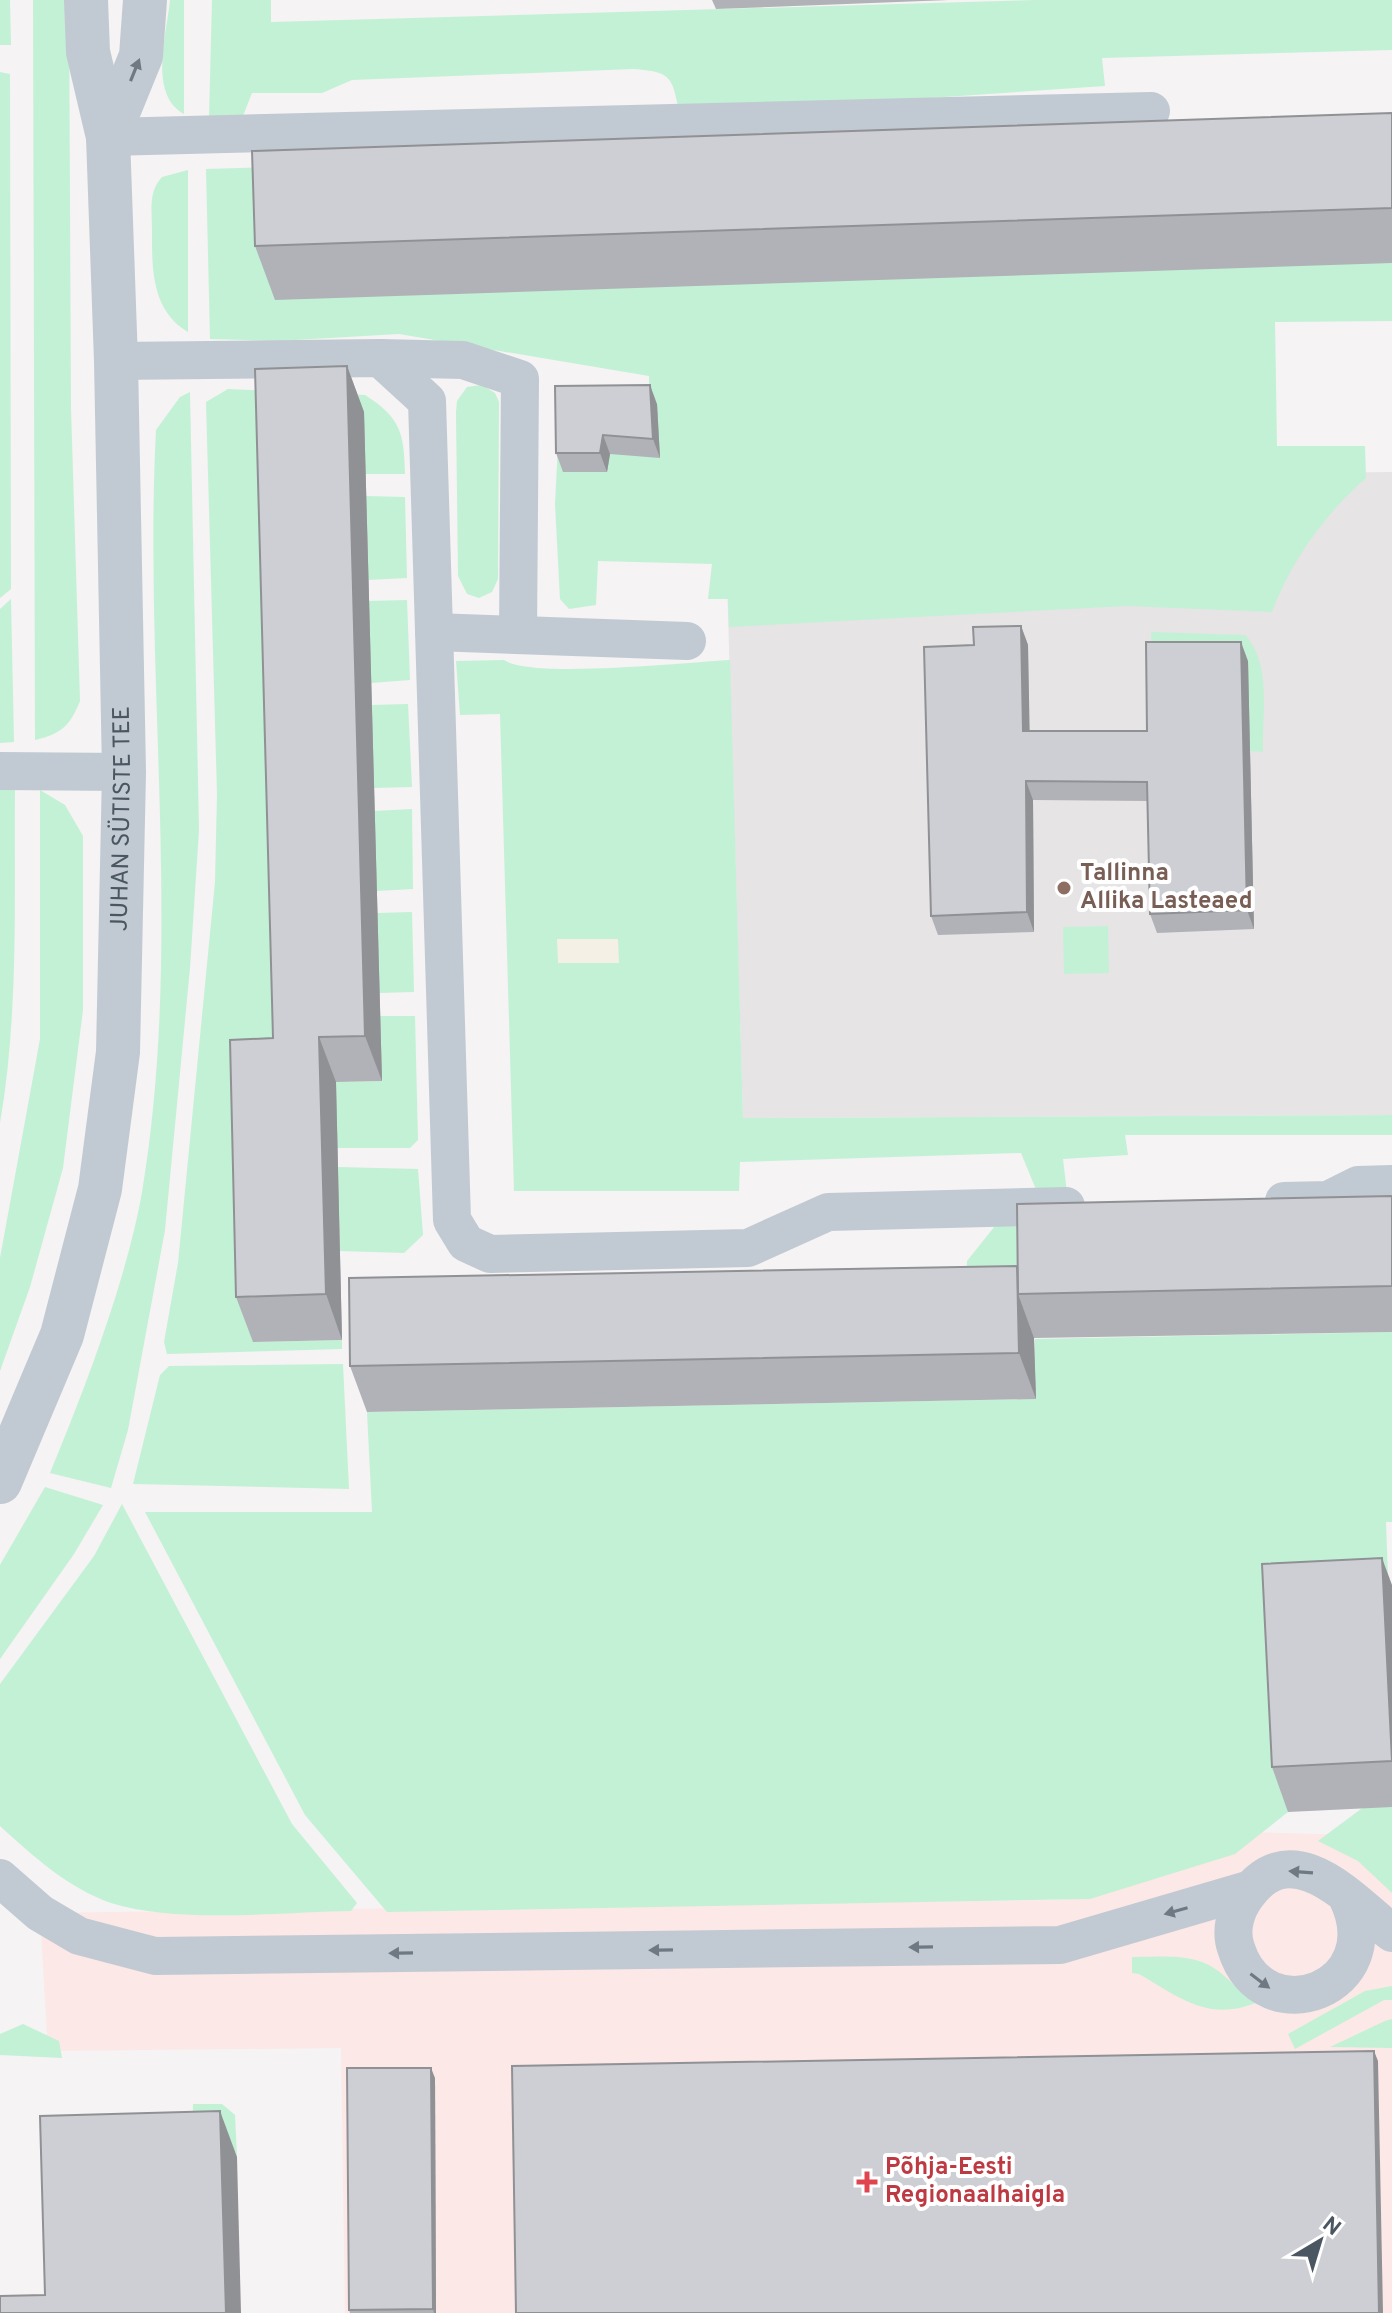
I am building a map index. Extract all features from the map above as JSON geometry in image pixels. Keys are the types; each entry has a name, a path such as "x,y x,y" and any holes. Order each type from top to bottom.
{"street":[{"name":"JUHAN SÜTISTE TEE","path":"0,1482 62,1335 100,1189 118,1052 124,772 116,361 108,137 88,52 86,0"},
{"name":"JUHAN SÜTISTE TEE","path":"108,137 141,56 145,0"},
{"path":"108,137 1151,111"},
{"path":"380,358 427,401 452,1220 466,1243 490,1254 748,1248 828,1212 1098,1205"},
{"path":"116,361 463,360 520,379 518,635"},
{"path":"434,632 687,641"},
{"path":"0,771 124,772"},
{"path":"1252,1202 1328,1200 1358,1185 1392,1184"},
{"path":"1347,1897 1359,1932 1358,1949 1349,1967 1336,1982 1319,1991 1300,1995 1281,1994 1264,1987 1250,1974 1234,1941 1240,1905 1251,1889 1265,1878 1301,1870 1335,1883 1347,1897 1392,1933"},
{"path":"0,1878 40,1913 79,1936 155,1956 1060,1945 1251,1889"}],"shaded area":[{"name":"Tallinna Allika Lasteaed","path":"1392,472 1392,1115 743,1118 724,479"},
{"name":"Põhja-Eesti Regionaalhaigla","path":"1245,1832 1392,1836 1392,2313 345,2313 341,2048 48,2051 40,1913 1065,1900"}],"green space":[{"path":"0,0 10,0 11,45 0,45"},
{"path":"33,0 69,0 71,408 80,701 64,728 35,740"},
{"path":"170,0 184,0 184,114 173,105 166,93 163,78 162,62"},
{"path":"212,0 271,0 271,22 1037,0 1392,0 1392,50 1102,58 1105,86 680,115 675,92 668,79 646,70 352,80 322,93 252,93 241,121 209,119"},
{"path":"0,72 10,74 11,589 0,598"},
{"path":"339,165 1392,263 1392,321 1275,322 1277,446 1365,446 1366,478 1311,539 1289,575 1272,612 1127,606 729,627 728,599 708,599 712,564 598,561 596,605 569,609 560,599 555,504 561,387 649,396 649,376 399,334 277,341 210,339 206,169"},
{"path":"188,170 188,332 167,312 156,287 151,208 155,189 162,177"},
{"path":"482,385 495,393 499,402 498,579 492,592 479,598 467,594 458,576 456,412 457,401 467,387"},
{"path":"228,389 365,395 386,411 398,428 405,474 365,474 253,1342 342,1340 342,1349 167,1354 164,1342 178,1263 215,882 217,794 206,402"},
{"path":"190,392 199,830 190,968 165,1230 128,1430 111,1488 50,1473 115,1298 142,1192 154,1097 160,1002 160,811 153,525 156,430 180,397"},
{"path":"366,496 405,497 407,578 368,580"},
{"path":"11,599 14,742 0,743 0,609"},
{"path":"407,600 410,680 371,683 368,601"},
{"path":"1151,632 1245,635 1259,660 1262,675 1263,752 1250,751 1152,661"},
{"path":"504,660 520,666 577,669 730,660 743,1118 1392,1115 1392,1135 1125,1135 1128,1155 1063,1159 1067,1193 1037,1192 1021,1153 740,1162 739,1191 514,1191 500,714 460,715 456,661"},
{"path":"408,704 412,787 374,788 371,705"},
{"path":"0,788 15,789 15,914 10,1040 0,1123"},
{"path":"40,790 65,805 83,836 83,1010 63,1168 30,1287 0,1371 0,1258 40,1039"},
{"path":"412,809 413,889 376,891 374,811"},
{"path":"412,912 414,992 379,993 377,913"},
{"path":"1108,926 1109,973 1064,974 1063,927"},
{"path":"380,1016 415,1016 418,1140 410,1148 337,1148 336,1082 381,1081"},
{"path":"338,1167 418,1169 423,1235 404,1253 340,1251"},
{"path":"1003,1216 1075,1217 1034,1311 966,1312 967,1261"},
{"path":"1392,1332 1392,1522 1386,1522 1389,1603 1278,1609 1288,1812 1235,1854 1090,1899 387,1912 305,1815 145,1512 372,1512 367,1412 1035,1399 1035,1339"},
{"path":"343,1364 349,1489 133,1484 160,1375 169,1366"},
{"path":"45,1487 103,1505 74,1554 0,1659 0,1565"},
{"path":"122,1504 292,1824 357,1903 351,1911 197,1915 111,1903 66,1880 0,1826 0,1684 94,1556"},
{"path":"1392,1796 1392,1893 1358,1861 1318,1841 1361,1809"},
{"path":"1132,1957 1179,1957 1202,1962 1222,1974 1255,2003 1223,2010 1194,2004 1132,1973"},
{"path":"1392,1986 1392,2000 1384,2000 1295,2049 1288,2034 1365,1991"},
{"path":"1392,2019 1392,2048 1330,2047 1385,2021"},
{"path":"23,2024 59,2041 62,2058 0,2055 0,2034"},
{"path":"193,2104 222,2104 235,2115 237,2157 192,2158"}],"sand":[{"path":"557,939 618,939 619,963 558,963"}],"building":[{"path":"1392,113 1392,208 255,246 252,151"},
{"path":"347,366 365,1036 319,1037 326,1294 236,1297 230,1040 273,1038 255,369"},
{"path":"650,385 653,439 603,435 600,453 556,453 555,386"},
{"path":"1021,626 1023,731 1147,731 1146,642 1241,642 1247,910 1150,914 1147,782 1026,781 1027,912 931,916 924,647 974,645 973,627"},
{"path":"1392,1196 1392,1286 1018,1294 1017,1204"},
{"path":"1017,1266 1019,1353 350,1366 349,1278"},
{"path":"1382,1558 1392,1761 1272,1767 1262,1564"},
{"name":"Põhja-Eesti Regionaalhaigla","path":"1374,2051 1379,2313 516,2313 512,2066"},
{"path":"347,2068 431,2068 433,2309 349,2310"},
{"path":"220,2111 226,2313 0,2313 0,2296 45,2295 40,2116"}],"place":[{"name":"Tallinna Allika Lasteaed","path":"1064,888"},
{"name":"Põhja-Eesti Regionaalhaigla","path":"867,2182"}]}
